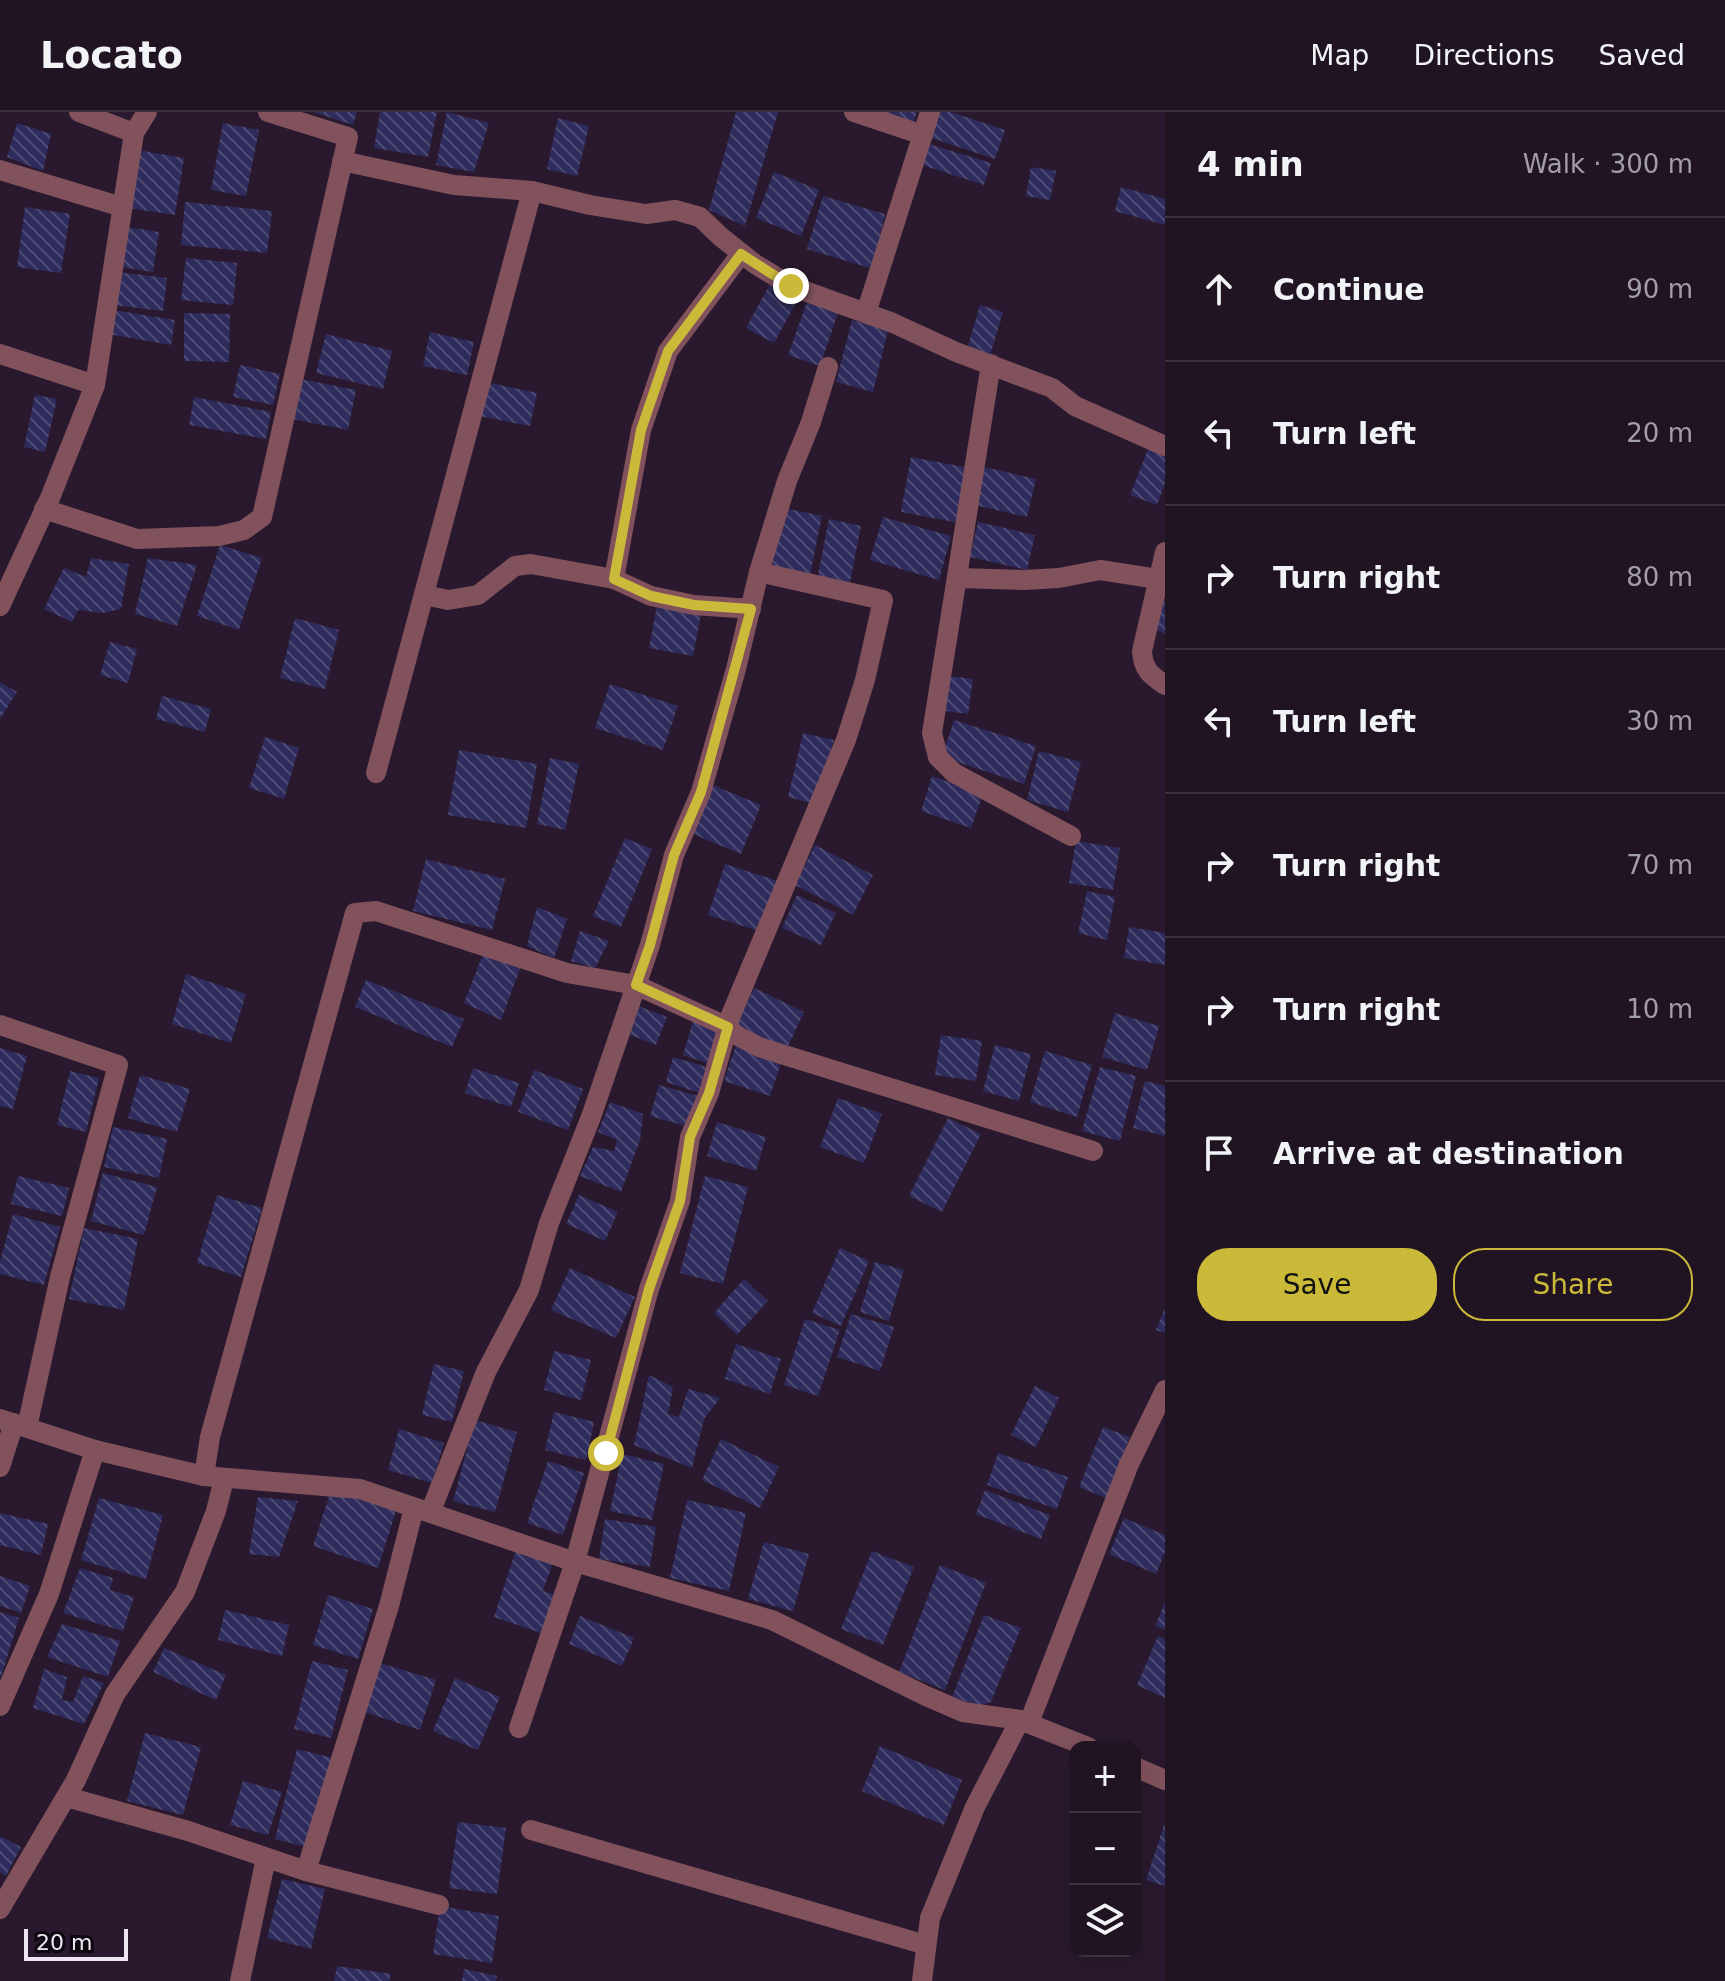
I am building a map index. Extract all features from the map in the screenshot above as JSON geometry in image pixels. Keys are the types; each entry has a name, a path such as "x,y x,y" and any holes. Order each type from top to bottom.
{"street":[{"path":"79,112 134,133"},
{"path":"0,606 95,385 134,133 147,112"},
{"path":"44,509 137,539 219,536 244,530 262,517 348,137 268,112"},
{"path":"854,112 923,135"},
{"path":"866,313 930,112"},
{"path":"342,161 454,185 532,191 646,214 675,210 700,217 741,254 791,286 1052,388 1075,406 1165,446"},
{"path":"0,170 122,207"},
{"path":"376,773 532,191"},
{"path":"614,579 641,430 668,351 741,254"},
{"path":"0,354 95,385"},
{"path":"991,364 932,733 938,757 954,773 1071,836"},
{"path":"306,1871 422,1510 486,1372 529,1290 549,1223 591,1117 650,945 674,855 701,792 759,572 787,481 811,422 828,367"},
{"path":"1165,552 1142,651 1149,675 1165,685"},
{"path":"425,595 448,600 478,595 515,566 531,564 614,579 651,596 694,605 751,609"},
{"path":"957,578 1024,580 1059,578 1100,570 1158,579"},
{"path":"519,1728 575,1562 649,1289 680,1201 690,1137 709,1093 728,1027 846,740 865,680 883,600 759,572"},
{"path":"0,1909 67,1797 115,1694 185,1592 216,1511 210,1437 355,913 376,911 567,973 636,985 728,1027 759,1047 1093,1151"},
{"path":"0,1025 118,1065 60,1277 0,1467"},
{"path":"922,1981 930,1918 975,1807 1024,1722 1129,1464 1165,1390"},
{"path":"14,1423 95,1450 214,1478 360,1489 575,1562 772,1620 963,1712 1024,1722 1073,1741"},
{"path":"0,1706 49,1594 95,1450"},
{"path":"1141,1770 1165,1780"},
{"path":"67,1797 188,1831 306,1871 439,1905"},
{"path":"531,1830 926,1945"},
{"path":"240,1981 266,1858"}],"building":[{"path":"313,112 357,112 353,125"},
{"path":"380,112 437,112 428,157 374,148"},
{"path":"447,112 489,123 474,172 436,165"},
{"path":"736,112 778,112 745,226 709,210"},
{"path":"861,112 917,112 911,130"},
{"path":"937,112 951,112 1005,130 995,159 928,137"},
{"path":"558,118 589,126 577,176 547,169"},
{"path":"17,123 51,134 43,171 7,157"},
{"path":"223,123 259,130 246,196 211,190"},
{"path":"926,143 991,163 984,185 919,164"},
{"path":"137,150 184,158 175,215 128,208"},
{"path":"1031,167 1056,171 1050,200 1026,196"},
{"path":"774,172 819,190 801,236 756,218"},
{"path":"1121,187 1165,199 1165,225 1115,211"},
{"path":"823,196 885,214 873,269 807,249"},
{"path":"185,202 272,211 267,253 181,245"},
{"path":"25,207 70,214 61,273 17,267"},
{"path":"126,227 159,232 153,272 120,267"},
{"path":"186,258 237,263 233,305 181,300"},
{"path":"117,272 167,278 163,311 113,305"},
{"path":"770,284 798,299 774,343 746,328"},
{"path":"807,302 838,313 820,366 788,355"},
{"path":"980,305 1003,312 990,356 967,349"},
{"path":"113,310 175,320 171,345 108,334"},
{"path":"184,313 230,314 229,362 184,361"},
{"path":"852,320 888,330 873,392 836,382"},
{"path":"430,332 474,342 467,375 423,366"},
{"path":"326,334 392,351 383,389 316,373"},
{"path":"240,365 280,374 273,405 233,397"},
{"path":"300,379 356,390 348,430 292,419"},
{"path":"486,382 537,393 530,426 479,416"},
{"path":"35,395 57,399 45,452 24,447"},
{"path":"194,397 271,412 266,439 189,425"},
{"path":"1150,444 1165,450 1165,483 1157,505 1130,495"},
{"path":"911,457 970,468 960,523 901,512"},
{"path":"984,467 1036,479 1027,517 975,505"},
{"path":"784,508 822,516 810,575 772,567"},
{"path":"883,517 951,536 939,580 870,560"},
{"path":"829,519 861,526 849,587 817,580"},
{"path":"978,522 1035,535 1027,570 970,557"},
{"path":"220,545 262,558 239,630 197,616"},
{"path":"91,558 129,564 121,609 103,613 78,610 72,622 44,609 64,568 86,577"},
{"path":"148,558 197,565 177,626 135,614"},
{"path":"1165,600 1165,634 1149,626"},
{"path":"657,605 701,614 693,656 649,648"},
{"path":"295,618 339,630 325,689 280,678"},
{"path":"110,642 137,649 128,683 100,675"},
{"path":"949,676 973,679 968,714 945,711"},
{"path":"0,682 17,692 0,719"},
{"path":"610,684 678,706 663,750 595,728"},
{"path":"162,696 211,709 205,732 156,719"},
{"path":"954,720 1036,746 1024,784 942,757"},
{"path":"803,733 834,740 818,805 788,797"},
{"path":"265,737 299,748 284,799 249,788"},
{"path":"459,750 537,764 526,828 448,815"},
{"path":"1039,751 1081,762 1068,812 1027,800"},
{"path":"550,758 579,764 565,830 537,824"},
{"path":"932,776 983,794 971,828 921,811"},
{"path":"713,785 761,805 741,854 693,834"},
{"path":"625,838 652,849 621,927 593,916"},
{"path":"1076,841 1120,848 1113,890 1069,883"},
{"path":"815,845 873,875 853,915 795,885"},
{"path":"426,859 505,879 492,930 413,911"},
{"path":"725,864 778,881 762,932 708,915"},
{"path":"1087,891 1115,897 1107,940 1078,933"},
{"path":"797,895 836,913 821,945 782,928"},
{"path":"537,907 567,919 554,958 527,946"},
{"path":"1129,927 1165,933 1165,965 1124,958"},
{"path":"580,931 609,941 595,968 571,961"},
{"path":"483,954 521,966 501,1020 464,1003"},
{"path":"186,974 246,994 231,1043 172,1024"},
{"path":"366,980 464,1019 452,1047 355,1007"},
{"path":"754,988 804,1012 786,1051 735,1027"},
{"path":"633,1004 667,1017 656,1045 623,1032"},
{"path":"1115,1013 1159,1026 1147,1070 1102,1057"},
{"path":"693,1021 724,1030 713,1065 683,1055"},
{"path":"941,1035 982,1041 976,1081 935,1075"},
{"path":"736,1045 782,1060 770,1096 724,1081"},
{"path":"995,1045 1031,1054 1019,1101 983,1091"},
{"path":"0,1048 27,1056 13,1109 0,1106"},
{"path":"1045,1051 1092,1065 1077,1117 1030,1102"},
{"path":"673,1057 710,1068 702,1094 666,1082"},
{"path":"1100,1067 1136,1076 1120,1141 1082,1131"},
{"path":"473,1068 519,1083 511,1107 465,1093"},
{"path":"534,1070 583,1089 568,1130 518,1112"},
{"path":"70,1071 99,1078 86,1132 57,1125"},
{"path":"140,1075 190,1089 177,1132 128,1118"},
{"path":"1145,1081 1165,1086 1165,1136 1133,1128"},
{"path":"659,1085 702,1097 693,1128 650,1116"},
{"path":"838,1098 882,1114 864,1163 820,1147"},
{"path":"610,1102 643,1114 640,1140 621,1192 580,1176 593,1147 614,1151 617,1140 598,1132"},
{"path":"948,1118 981,1134 942,1212 909,1196"},
{"path":"717,1122 766,1137 756,1171 707,1156"},
{"path":"113,1127 167,1139 159,1178 104,1167"},
{"path":"103,1173 157,1187 144,1235 91,1221"},
{"path":"18,1176 69,1188 62,1216 11,1204"},
{"path":"705,1176 748,1187 723,1284 680,1273"},
{"path":"217,1195 262,1208 241,1277 197,1263"},
{"path":"579,1195 618,1212 605,1241 566,1224"},
{"path":"13,1214 60,1227 44,1285 0,1274 0,1262"},
{"path":"84,1228 138,1239 124,1310 69,1299"},
{"path":"840,1248 869,1261 841,1326 812,1313"},
{"path":"875,1262 904,1270 889,1321 860,1312"},
{"path":"570,1268 635,1297 616,1338 551,1310"},
{"path":"744,1279 768,1301 737,1335 714,1313"},
{"path":"1165,1308 1165,1333 1156,1330"},
{"path":"851,1314 894,1327 880,1371 837,1357"},
{"path":"805,1319 840,1330 818,1396 784,1385"},
{"path":"736,1344 781,1359 770,1394 725,1379"},
{"path":"554,1351 591,1360 581,1400 544,1390"},
{"path":"434,1364 464,1371 452,1422 422,1415"},
{"path":"649,1375 673,1387 668,1414 679,1417 688,1389 720,1398 704,1419 692,1468 634,1445"},
{"path":"1035,1386 1059,1398 1036,1447 1011,1435"},
{"path":"554,1412 594,1422 586,1460 545,1450"},
{"path":"475,1420 517,1432 495,1512 453,1501"},
{"path":"1103,1427 1130,1437 1106,1498 1079,1487"},
{"path":"399,1429 444,1443 432,1483 388,1470"},
{"path":"721,1439 779,1467 760,1508 702,1480"},
{"path":"998,1453 1068,1477 1057,1509 987,1485"},
{"path":"622,1454 664,1464 652,1520 610,1511"},
{"path":"548,1461 584,1473 563,1535 527,1523"},
{"path":"331,1490 396,1511 378,1568 313,1546"},
{"path":"985,1490 1050,1515 1041,1539 976,1514"},
{"path":"258,1497 298,1501 279,1557 249,1554"},
{"path":"99,1498 163,1515 146,1579 81,1560"},
{"path":"687,1500 746,1513 729,1591 670,1578"},
{"path":"0,1513 48,1524 41,1555 0,1545"},
{"path":"1124,1518 1165,1535 1165,1552 1156,1574 1109,1554"},
{"path":"605,1519 656,1527 650,1567 599,1559"},
{"path":"764,1542 809,1554 793,1611 748,1599"},
{"path":"516,1550 553,1562 543,1591 557,1595 544,1634 494,1617"},
{"path":"872,1551 914,1567 883,1645 841,1629"},
{"path":"940,1565 986,1583 945,1690 899,1672"},
{"path":"80,1568 113,1578 110,1590 134,1597 123,1631 63,1613"},
{"path":"0,1576 30,1586 21,1613 0,1606"},
{"path":"328,1595 373,1609 358,1659 313,1645"},
{"path":"1165,1602 1165,1630 1155,1626"},
{"path":"225,1610 289,1625 282,1656 218,1640"},
{"path":"0,1612 19,1618 1,1677 0,1677"},
{"path":"984,1615 1021,1628 991,1702 978,1706 952,1697"},
{"path":"580,1616 634,1638 622,1666 569,1644"},
{"path":"62,1624 120,1641 108,1677 47,1657"},
{"path":"1158,1636 1165,1639 1165,1698 1137,1685"},
{"path":"164,1648 226,1675 216,1700 153,1672"},
{"path":"312,1661 348,1670 331,1738 294,1729"},
{"path":"380,1663 436,1680 420,1730 364,1712"},
{"path":"44,1669 67,1677 62,1700 73,1702 83,1676 104,1683 84,1724 33,1708"},
{"path":"455,1678 500,1697 478,1750 433,1731"},
{"path":"145,1733 201,1747 183,1815 127,1801"},
{"path":"880,1746 962,1780 944,1825 862,1791"},
{"path":"297,1749 333,1758 311,1848 275,1839"},
{"path":"243,1781 282,1792 268,1835 230,1825"},
{"path":"458,1822 506,1828 497,1894 449,1888"},
{"path":"1165,1825 1165,1886 1146,1880"},
{"path":"0,1836 21,1847 6,1876 0,1872"},
{"path":"282,1879 325,1889 311,1949 267,1938"},
{"path":"440,1906 499,1916 492,1963 433,1954"},
{"path":"337,1966 391,1974 389,1981 334,1981"},
{"path":"464,1969 497,1976 496,1981 462,1981"}],"route":[{"path":"606,1453 649,1289 680,1201 690,1137 709,1093 728,1027 636,985 674,855 701,792 751,609 694,605 651,596 614,579 641,430 668,351 741,254 791,286"}]}
